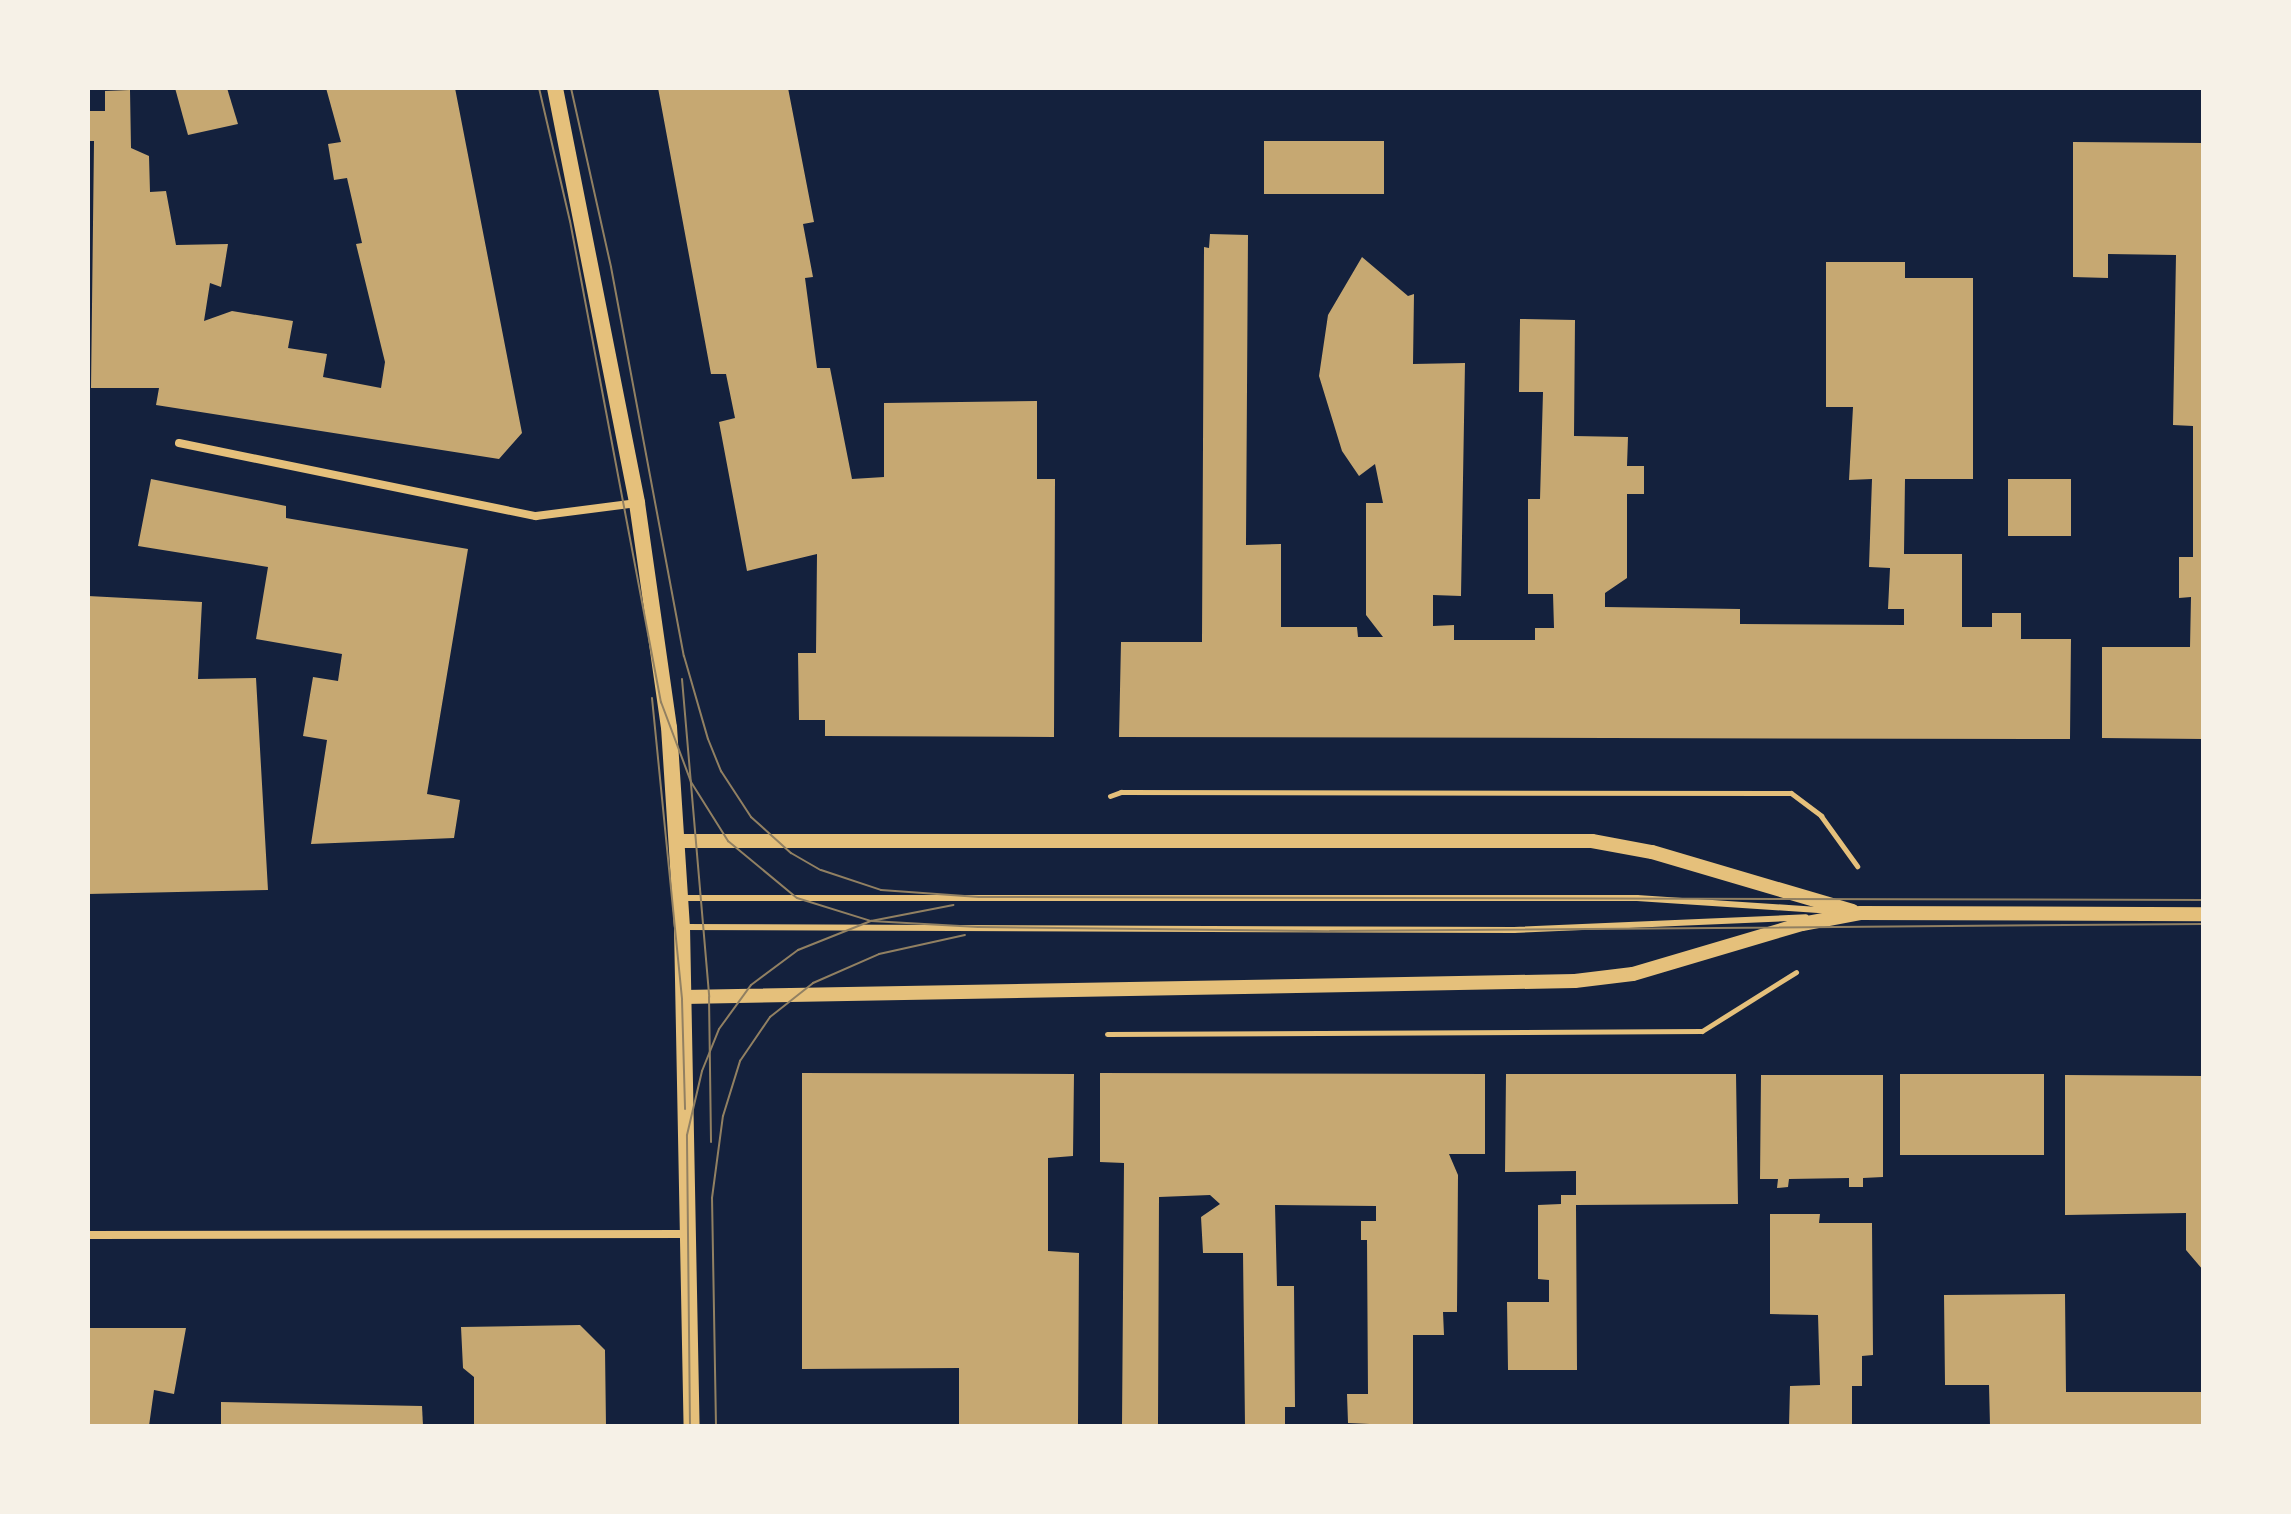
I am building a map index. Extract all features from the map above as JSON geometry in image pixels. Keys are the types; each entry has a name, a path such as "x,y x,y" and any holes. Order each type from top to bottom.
{"main road":[{"path":"555,88 637,503 661,657 681,898 692,1426"}],"street":[{"path":"179,443 536,516 637,503"},
{"path":"677,841 1592,841 1652,852 1800,900 1860,913"},
{"path":"684,997 1575,981 1633,974 1802,924 1860,913 2203,914"},
{"path":"88,1235 687,1234"}],"lane":[{"path":"681,898 1637,898 1860,913"},
{"path":"682,927 1514,930 1860,913"}],"building":[{"path":"175,88 227,88 238,124 188,135"},
{"path":"326,88 455,88 522,433 499,459 156,405 159,388 91,388 94,141 88,141 88,111 105,111 105,91 130,90 131,148 149,156 150,192 166,191 176,245 228,244 221,287 210,283 204,321 232,311 293,321 288,348 327,354 323,377 381,388 385,362 356,244 362,243 347,178 334,180 328,144 341,142"},
{"path":"658,88 788,88 814,222 803,224 813,277 805,278 817,368 830,368 852,479 884,477 884,403 1037,401 1037,479 1055,479 1054,737 825,736 825,720 799,720 798,653 816,653 817,554 747,571 719,422 735,418 726,374 711,374"},
{"path":"1264,141 1384,141 1384,194 1264,194"},
{"path":"2073,142 2203,143 2203,739 2102,738 2102,647 2190,647 2191,597 2179,598 2179,557 2193,557 2193,426 2173,425 2176,255 2108,254 2108,278 2073,277"},
{"path":"1210,234 1248,235 1246,545 1281,544 1281,627 1357,627 1358,637 1383,637 1366,615 1366,503 1383,503 1375,464 1359,476 1342,451 1319,376 1328,315 1362,257 1408,296 1414,294 1413,364 1465,363 1461,596 1433,595 1433,626 1454,625 1454,640 1535,640 1535,628 1554,628 1553,594 1528,594 1528,499 1540,499 1543,392 1519,392 1520,319 1575,320 1574,436 1628,437 1627,466 1644,466 1644,494 1627,494 1627,578 1605,593 1605,607 1740,609 1740,624 1904,625 1904,609 1888,609 1890,568 1869,567 1872,479 1849,480 1853,407 1826,407 1826,262 1905,262 1905,278 1973,278 1973,479 1905,479 1904,554 1962,554 1962,627 1992,627 1992,613 2021,613 2021,639 2071,639 2070,739 1119,737 1121,642 1202,642 1204,247 1209,248"},
{"path":"151,479 286,506 286,518 468,549 427,794 460,800 454,838 311,844 327,740 303,736 313,677 338,681 342,654 256,639 268,567 138,546"},
{"path":"2008,479 2071,479 2071,536 2008,536"},
{"path":"88,596 202,602 198,679 256,678 268,890 88,894"},
{"path":"802,1073 1074,1074 1073,1156 1048,1158 1048,1251 1079,1253 1078,1426 959,1426 959,1368 802,1369"},
{"path":"1100,1073 1485,1074 1485,1154 1449,1154 1458,1175 1457,1312 1443,1312 1444,1335 1413,1335 1413,1426 1348,1423 1347,1394 1368,1394 1367,1240 1361,1240 1361,1221 1376,1221 1376,1206 1275,1205 1277,1286 1294,1286 1295,1407 1285,1407 1285,1426 1245,1426 1243,1253 1203,1253 1201,1217 1220,1204 1210,1195 1159,1197 1158,1426 1122,1426 1124,1163 1100,1162"},
{"path":"1506,1074 1736,1074 1738,1204 1576,1205 1577,1370 1508,1370 1507,1302 1549,1302 1549,1280 1538,1279 1538,1205 1561,1204 1561,1195 1576,1195 1576,1171 1505,1172"},
{"path":"1900,1074 2044,1074 2044,1155 1900,1155"},
{"path":"1761,1075 1883,1075 1883,1177 1863,1178 1863,1187 1849,1187 1849,1178 1789,1179 1788,1187 1777,1188 1778,1179 1760,1179"},
{"path":"2065,1075 2203,1076 2203,1270 2186,1250 2186,1213 2065,1215"},
{"path":"1770,1214 1820,1214 1819,1223 1872,1223 1873,1355 1862,1356 1862,1386 1852,1386 1852,1426 1789,1426 1790,1386 1820,1385 1818,1315 1770,1314"},
{"path":"2065,1294 2066,1392 2203,1392 2203,1426 1990,1426 1989,1385 1945,1385 1944,1295"},
{"path":"580,1325 605,1350 606,1426 474,1426 474,1377 463,1368 461,1327"},
{"path":"88,1328 186,1328 174,1394 154,1390 149,1426 88,1426"},
{"path":"221,1402 422,1406 423,1426 221,1426"}],"tram line":[{"path":"539,88 570,221 661,702 691,782 728,841 797,898 871,921 978,927 1330,931 2203,924"},
{"path":"571,88 611,267 684,656 708,739 721,771 751,817 791,853 821,870 881,890 979,897 2203,900"},
{"path":"682,679 709,997 711,1142"},
{"path":"652,698 682,1000 685,1109"},
{"path":"690,1426 687,1135 702,1071 719,1029 751,985 798,950 871,921 953,905"},
{"path":"716,1426 712,1198 723,1116 740,1061 770,1017 813,983 879,954 965,935"}]}
